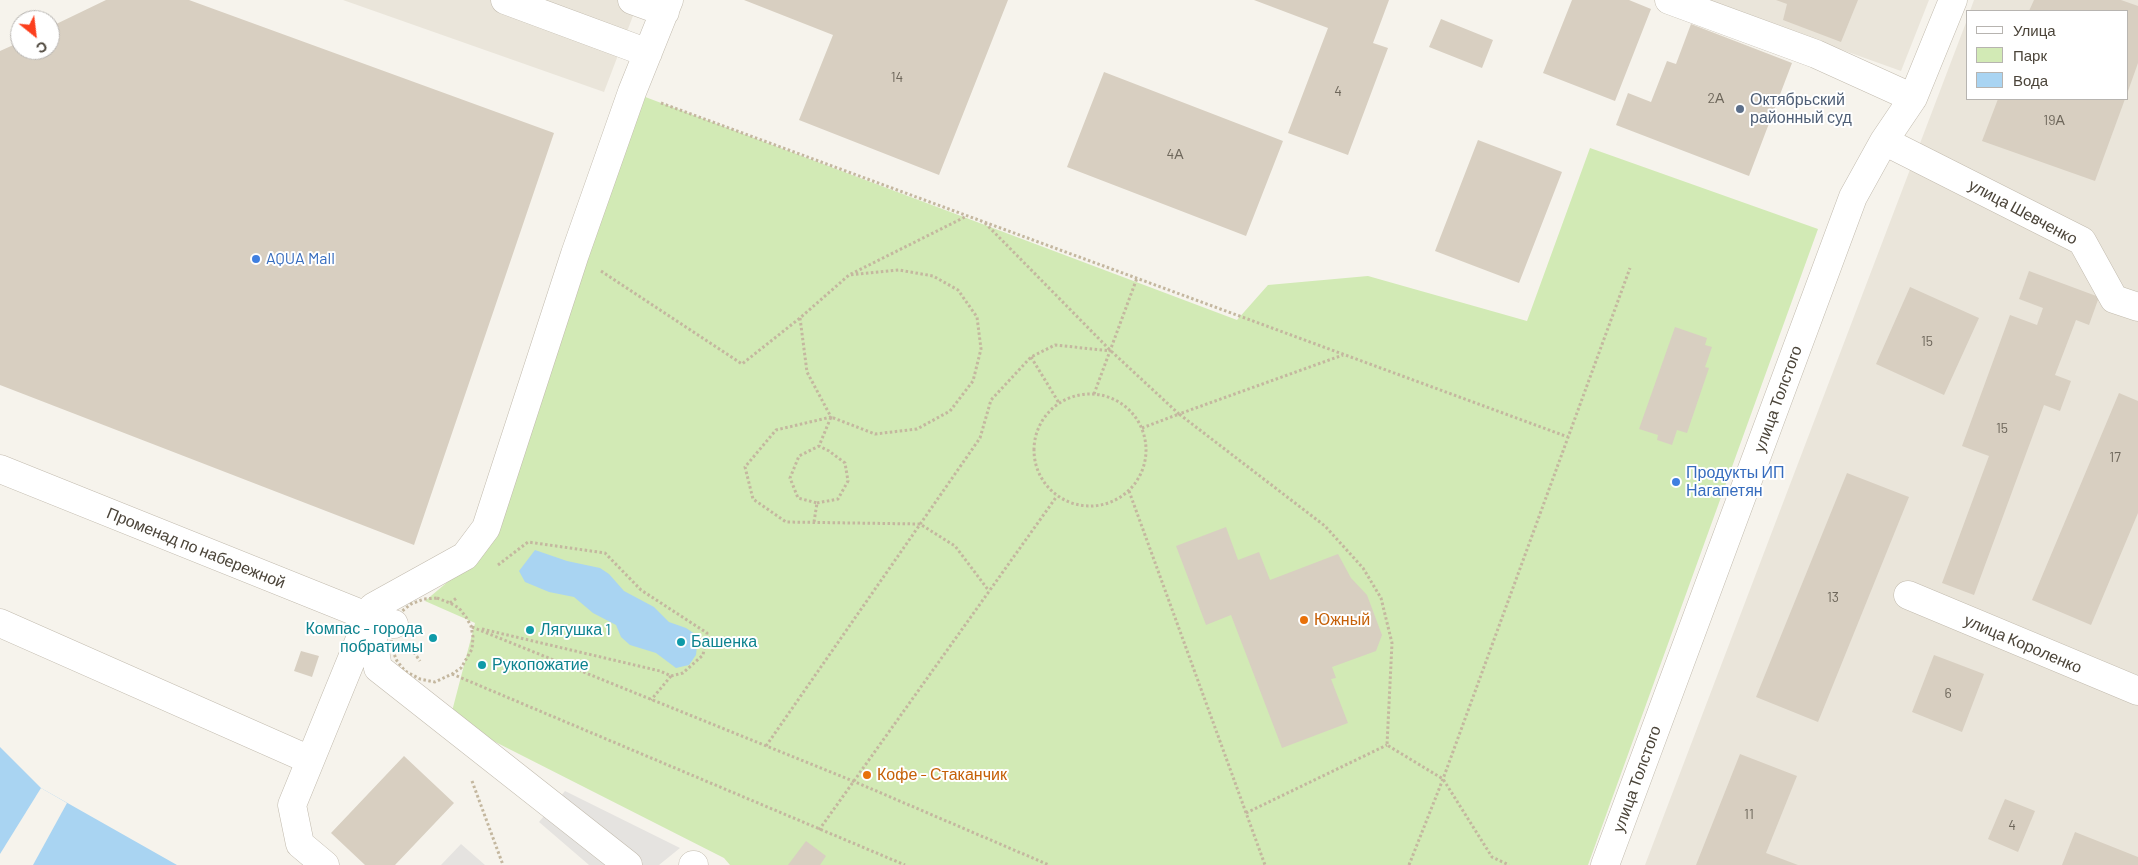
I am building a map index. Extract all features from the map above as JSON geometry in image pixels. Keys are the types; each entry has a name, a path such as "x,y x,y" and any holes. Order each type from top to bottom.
{"street":[{"path":"504,0 648,53"},
{"path":"628,865 378,668 381,621 372,608 465,556 486,528 575,254 632,92 667,6 632,0"},
{"path":"1669,0 1816,54 1914,98"},
{"name":"улица Толстого","path":"1605,865 1853,197 1884,140 1914,98 1953,0"},
{"name":"улица Шевченко","path":"1884,140 2082,241 2114,299 2138,307"},
{"name":"Променад по набережной","path":"0,469 381,621"},
{"name":"улица Короленко","path":"1908,595 2138,691"},
{"path":"325,865 300,844 292,805 310,760 381,621"},
{"path":"0,623 310,760"}],"path":[{"path":"632,92 1568,437"},
{"path":"575,254 742,364 800,318 849,275 968,215"},
{"path":"983,221 1111,351 1179,414 1325,526 1367,576 1381,598 1392,643 1388,745"},
{"path":"1409,865 1443,779 1630,268"},
{"path":"849,275 899,270 933,276 958,290 977,317 980,349 972,381 950,411 917,429 874,434 831,417 776,430 745,467 753,499 786,522 920,524 955,546 989,591"},
{"path":"1094,394 1138,278"},
{"path":"800,318 807,372 831,417"},
{"path":"766,746 980,438 991,400 1031,357 1055,345 1111,351"},
{"path":"1142,428 1344,354"},
{"path":"1031,357 1059,403"},
{"path":"1094,394 1109,397 1122,404 1134,415 1142,428 1146,444 1145,462 1139,477 1129,491 1113,502 1093,506 1074,504 1057,496 1044,483 1036,466 1034,448 1037,431 1046,415 1059,403 1075,396 1094,394"},
{"path":"818,446 829,451 845,463 848,481 838,499 818,503 798,498 790,478 799,456 818,446 831,417"},
{"path":"1129,491 1265,865"},
{"path":"819,830 1057,496"},
{"path":"814,522 818,503"},
{"path":"497,566 528,542 605,553 641,590 707,633 703,655 683,673 671,676 651,700"},
{"path":"450,603 458,596"},
{"path":"437,598 450,603 466,616 473,638 472,649 468,659 461,668 452,674 435,682 420,679 405,671 397,661 392,649 391,636 381,621 424,599 437,598"},
{"path":"671,676 660,671 472,627 853,781 1049,865"},
{"path":"452,674 905,865"},
{"path":"1388,745 1443,779 1492,857 1508,865"},
{"path":"1246,813 1388,745"}],"shaded area":[{"path":"343,0 639,0 604,92"},
{"path":"1703,0 1929,0 1901,71"},
{"path":"1974,0 2138,0 2138,865 1645,865 1966,23 1966,100 2128,100 2128,10 1970,10"},
{"path":"565,791 680,848 659,865 589,865 539,822"},
{"path":"461,844 485,865 441,865"}],"green space":[{"path":"632,92 1237,320 1268,285 1368,276 1527,321 1590,148 1818,229 1588,865 730,865 724,858 450,719 475,623 425,601 489,547"}],"water":[{"path":"535,550 567,561 600,568 609,574 624,591 654,607 669,622 686,628 698,636 696,655 689,665 676,668 656,653 630,645 621,637 616,625 593,613 574,597 549,592 525,582 519,571"},
{"path":"0,747 41,788 177,865 0,865"}],"pier":[{"path":"41,788 67,803 33,865 0,865 0,854"}],"building":[{"name":"AQUA Mall","path":"106,0 189,0 554,133 414,545 0,385 0,51 10,46 10,60 60,60 60,22"},
{"path":"744,0 1008,0 939,175 799,120 833,35"},
{"path":"1254,0 1389,0 1373,43 1388,48 1348,155 1288,133 1328,28"},
{"path":"1572,0 1629,0 1651,9 1615,101 1543,73"},
{"path":"1776,0 1858,0 1841,42 1783,20 1787,4"},
{"path":"2034,0 2121,0 2138,6 2138,63 2128,91 2128,10 2029,10"},
{"path":"1441,19 1493,40 1482,68 1429,47"},
{"path":"1691,24 1792,63 1749,176 1616,125 1628,93 1651,102 1667,61 1676,64"},
{"path":"1104,72 1283,141 1246,236 1067,167"},
{"path":"1998,100 2125,100 2095,181 1982,141"},
{"path":"1478,140 1562,172 1519,283 1435,251"},
{"path":"2029,271 2099,297 2089,325 2076,320 2055,375 2071,381 2060,411 2044,405 1974,595 1942,583 1989,456 1962,446 2010,315 2037,325 2043,308 2019,299"},
{"path":"1910,287 1979,318 1944,395 1876,364"},
{"path":"1675,327 1707,338 1705,345 1712,347 1705,367 1709,368 1687,433 1677,430 1672,445 1657,440 1658,435 1639,429"},
{"path":"2119,393 2138,401 2138,513 2091,625 2032,600"},
{"path":"1847,473 1909,497 1818,722 1756,697"},
{"name":"Южный","path":"1226,527 1238,560 1259,552 1270,580 1338,554 1351,578 1367,595 1382,635 1376,651 1332,667 1336,678 1331,679 1348,723 1282,748 1231,615 1206,625 1176,546"},
{"path":"301,651 319,656 312,677 294,671"},
{"path":"1934,655 1984,674 1962,732 1912,712"},
{"path":"1740,754 1797,776 1766,853 1798,865 1696,865"},
{"path":"404,756 454,803 395,865 365,865 331,833"},
{"path":"2005,799 2035,811 2018,852 1988,839"},
{"path":"2075,832 2138,857 2138,865 2062,865"},
{"path":"806,841 826,856 820,865 788,865"}],"place":[{"name":"Октябрьский районный суд","path":"1740,109"},
{"name":"AQUA Mall","path":"256,259"},
{"name":"Продукты ИП Нагапетян","path":"1676,482"},
{"name":"Южный","path":"1304,620"},
{"name":"Лягушка 1","path":"530,630"},
{"name":"Компас - города побратимы","path":"433,638"},
{"name":"Башенка","path":"681,642"},
{"name":"Рукопожатие","path":"482,665"},
{"name":"Кофе - Стаканчик","path":"867,775"}]}
